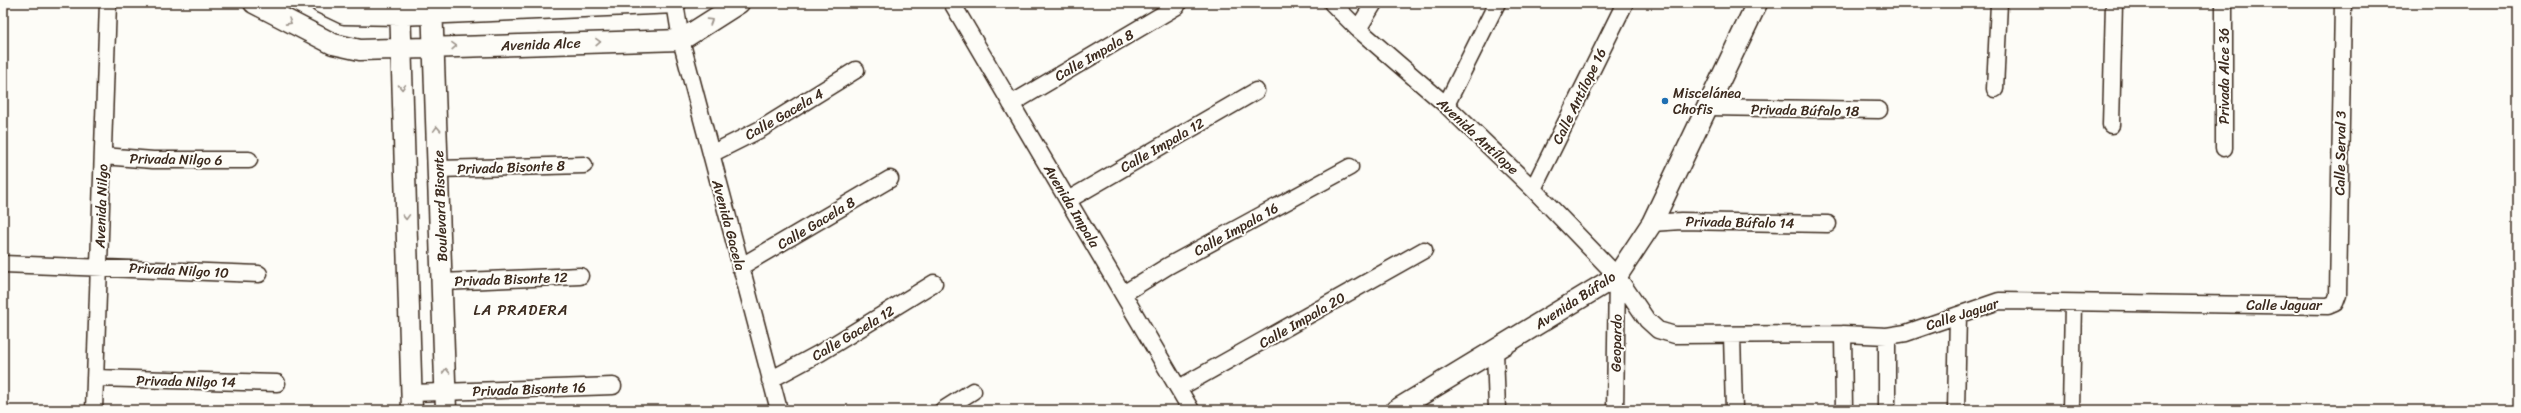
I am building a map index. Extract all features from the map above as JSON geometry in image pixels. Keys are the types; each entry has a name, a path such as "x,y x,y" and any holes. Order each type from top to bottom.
{"street":[{"name":"Avenida Nilgo","path":"94,410 108,3"},
{"name":"Avenida Alce","path":"254,3 297,26 345,48 360,50 681,40"},
{"path":"321,3 344,14 400,9 676,3"},
{"name":"Avenida Gacela","path":"676,3 681,40 779,410"},
{"path":"681,40 739,3"},
{"name":"Avenida Antílope","path":"1332,3 1358,29 1446,105 1533,189 1617,276"},
{"path":"1358,29 1374,3"},
{"path":"1446,105 1497,3"},
{"name":"Calle Antílope 16","path":"1533,189 1625,3"},
{"name":"Avenida Búfalo","path":"1396,410 1617,276 1652,223 1757,3"},
{"path":"1995,88 1999,3"},
{"path":"2111,125 2114,3"},
{"name":"Privada Alce 36","path":"2224,3 2224,148"},
{"name":"Calle Serval 3","path":"2335,303 2338,295 2343,3"},
{"name":"Avenida Impala","path":"956,5 1011,104 1191,410"},
{"name":"Calle Impala 8","path":"1011,104 1176,6"},
{"name":"Boulevard Bisonte","path":"433,8 446,401"},
{"path":"400,9 412,402"},
{"name":"Calle Gacela 4","path":"711,154 761,129 856,70"},
{"name":"Calle Impala 12","path":"1068,200 1256,91"},
{"name":"Privada Búfalo 18","path":"1708,107 1879,110"},
{"name":"Privada Nilgo 6","path":"103,156 153,160 249,160"},
{"name":"Privada Bisonte 8","path":"438,169 584,165"},
{"name":"Calle Impala 16","path":"1123,294 1168,266 1350,167"},
{"name":"Calle Gacela 8","path":"740,267 890,179"},
{"name":"Privada Búfalo 14","path":"1652,223 1681,221 1828,224"},
{"name":"Calle Impala 20","path":"1179,388 1424,250"},
{"name":"Privada Nilgo 10","path":"3,264 99,266 259,274"},
{"name":"Privada Bisonte 12","path":"442,282 580,276"},
{"name":"Calle Jaguar","path":"1617,276 1648,320 1658,330 1675,334 1843,334 1887,336 1906,333 1999,301 2328,306 2335,303"},
{"name":"Geopardo","path":"1615,410 1617,276"},
{"name":"Calle Gacela 12","path":"770,380 820,353 934,283"},
{"path":"2071,410 2073,303"},
{"path":"1956,410 1958,315"},
{"path":"1843,334 1844,410"},
{"path":"1732,335 1734,410"},
{"path":"1887,336 1887,410"},
{"path":"1495,350 1497,410"},
{"name":"Privada Nilgo 14","path":"95,378 278,383"},
{"name":"Privada Bisonte 16","path":"412,402 446,401 613,386"},
{"path":"943,410 973,391"}],"place":[{"name":"Miscelánea Chofis","path":"1665,101"}],"district":[{"name":"LA PRADERA","path":"521,310"}]}
